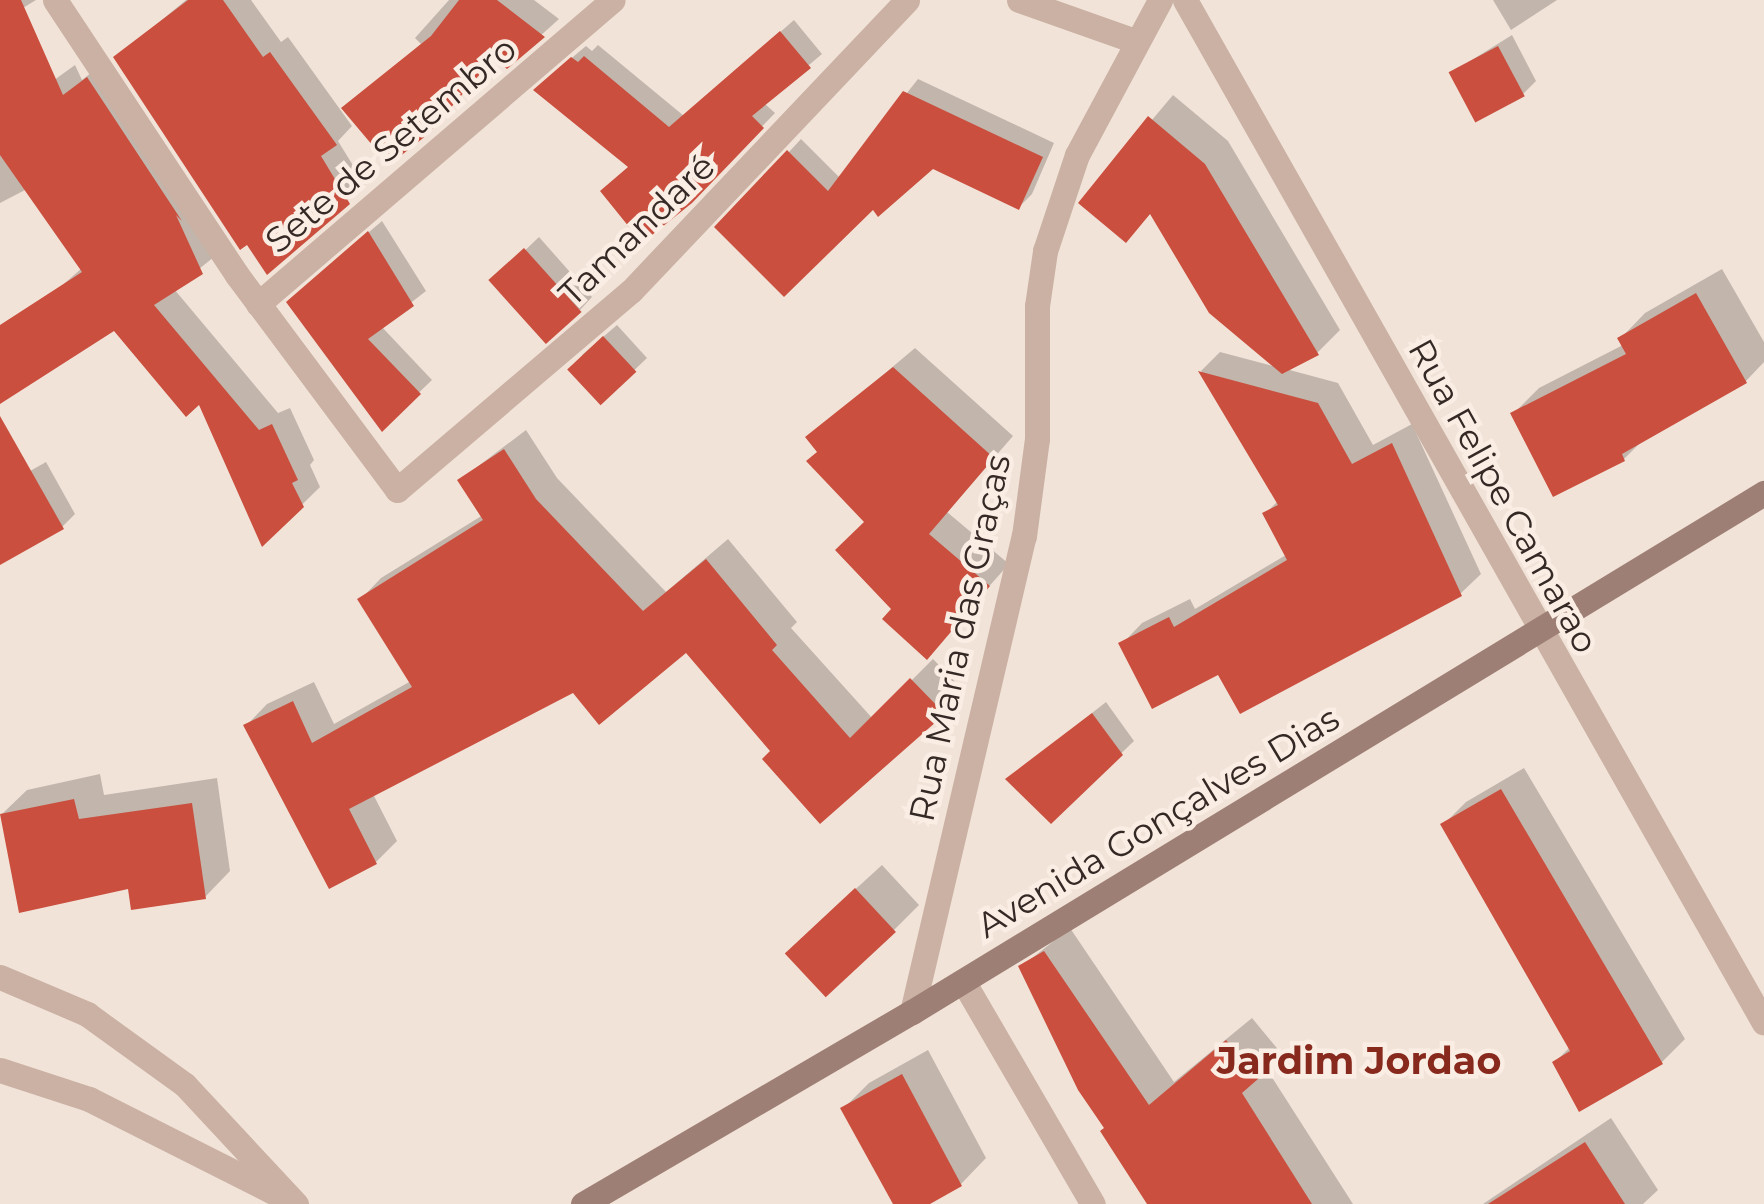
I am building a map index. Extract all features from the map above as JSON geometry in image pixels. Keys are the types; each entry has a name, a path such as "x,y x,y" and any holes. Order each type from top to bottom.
{"street":[{"path":"55,0 258,304"},
{"name":"Sete de Setembro","path":"258,304 613,0"},
{"name":"Tamandaré","path":"258,304 397,490 631,291 907,0"},
{"path":"1019,0 1135,41"},
{"name":"Rua Maria das Graças","path":"912,1012 1024,536 1037,439 1045,252 1077,155 1160,0"},
{"name":"Rua Felipe Camarao","path":"1185,0 1538,632 1764,1023"},
{"name":"Avenida Gonçalves Dias","path":"583,1204 912,1012 1764,492"},
{"path":"0,978 88,1014 186,1085 296,1204"},
{"path":"963,981 1093,1204"},
{"path":"0,1070 89,1099 296,1204"}],"building":[{"path":"0,0 21,0 63,95 87,77 182,221 176,215 203,274 154,305 259,430 272,424 298,480 292,483 304,507 262,547 199,405 186,417 114,331 0,404 0,325 82,272 0,155"},
{"path":"188,0 223,0 263,57 270,52 337,145 321,156 350,204 267,275 247,245 240,250 113,57"},
{"path":"459,0 497,0 545,37 507,69 494,58 427,135 389,165 341,108 431,36"},
{"path":"780,31 811,68 752,116 764,128 692,203 642,243 600,191 628,167 533,90 571,57 578,62 584,56 669,127"},
{"path":"1498,46 1525,96 1475,123 1449,72"},
{"path":"903,91 1043,157 1019,210 933,169 878,217 873,210 784,297 714,227 787,150 828,191"},
{"path":"1148,116 1205,164 1319,355 1282,374 1209,313 1150,214 1126,243 1078,203"},
{"path":"368,231 414,306 368,339 421,394 382,432 286,302"},
{"path":"524,248 582,312 546,344 488,280"},
{"path":"1696,293 1747,383 1622,454 1625,461 1553,497 1510,413 1626,354 1617,338"},
{"path":"603,336 636,372 601,405 567,369"},
{"path":"893,367 994,458 929,534 990,586 927,660 882,619 891,609 835,550 864,522 806,461 817,452 805,437"},
{"path":"1198,371 1318,403 1352,464 1392,443 1462,596 1240,714 1218,675 1152,709 1118,643 1169,617 1174,627 1287,560 1262,513 1278,505"},
{"path":"0,416 64,529 0,565"},
{"path":"504,449 536,499 643,611 706,559 777,645 772,650 850,738 910,678 945,714 820,824 762,759 770,751 686,653 599,725 573,693 349,809 377,864 329,889 243,725 293,701 312,743 412,687 357,599 483,520 457,480"},
{"path":"1092,713 1123,755 1051,824 1005,779"},
{"path":"1501,789 1663,1064 1579,1112 1552,1062 1570,1051 1440,824"},
{"path":"74,799 79,819 192,803 206,899 131,910 128,889 19,913 0,814"},
{"path":"855,888 896,932 826,997 785,953"},
{"path":"1044,951 1149,1105 1226,1040 1258,1079 1242,1093 1312,1204 1147,1204 1100,1131 1104,1128 1078,1090 1018,966"},
{"path":"902,1074 962,1186 930,1204 893,1204 840,1108"},
{"path":"1585,1142 1625,1204 1488,1204"}],"district":[{"name":"Jardim Jordao","path":"1359,1061"}]}
